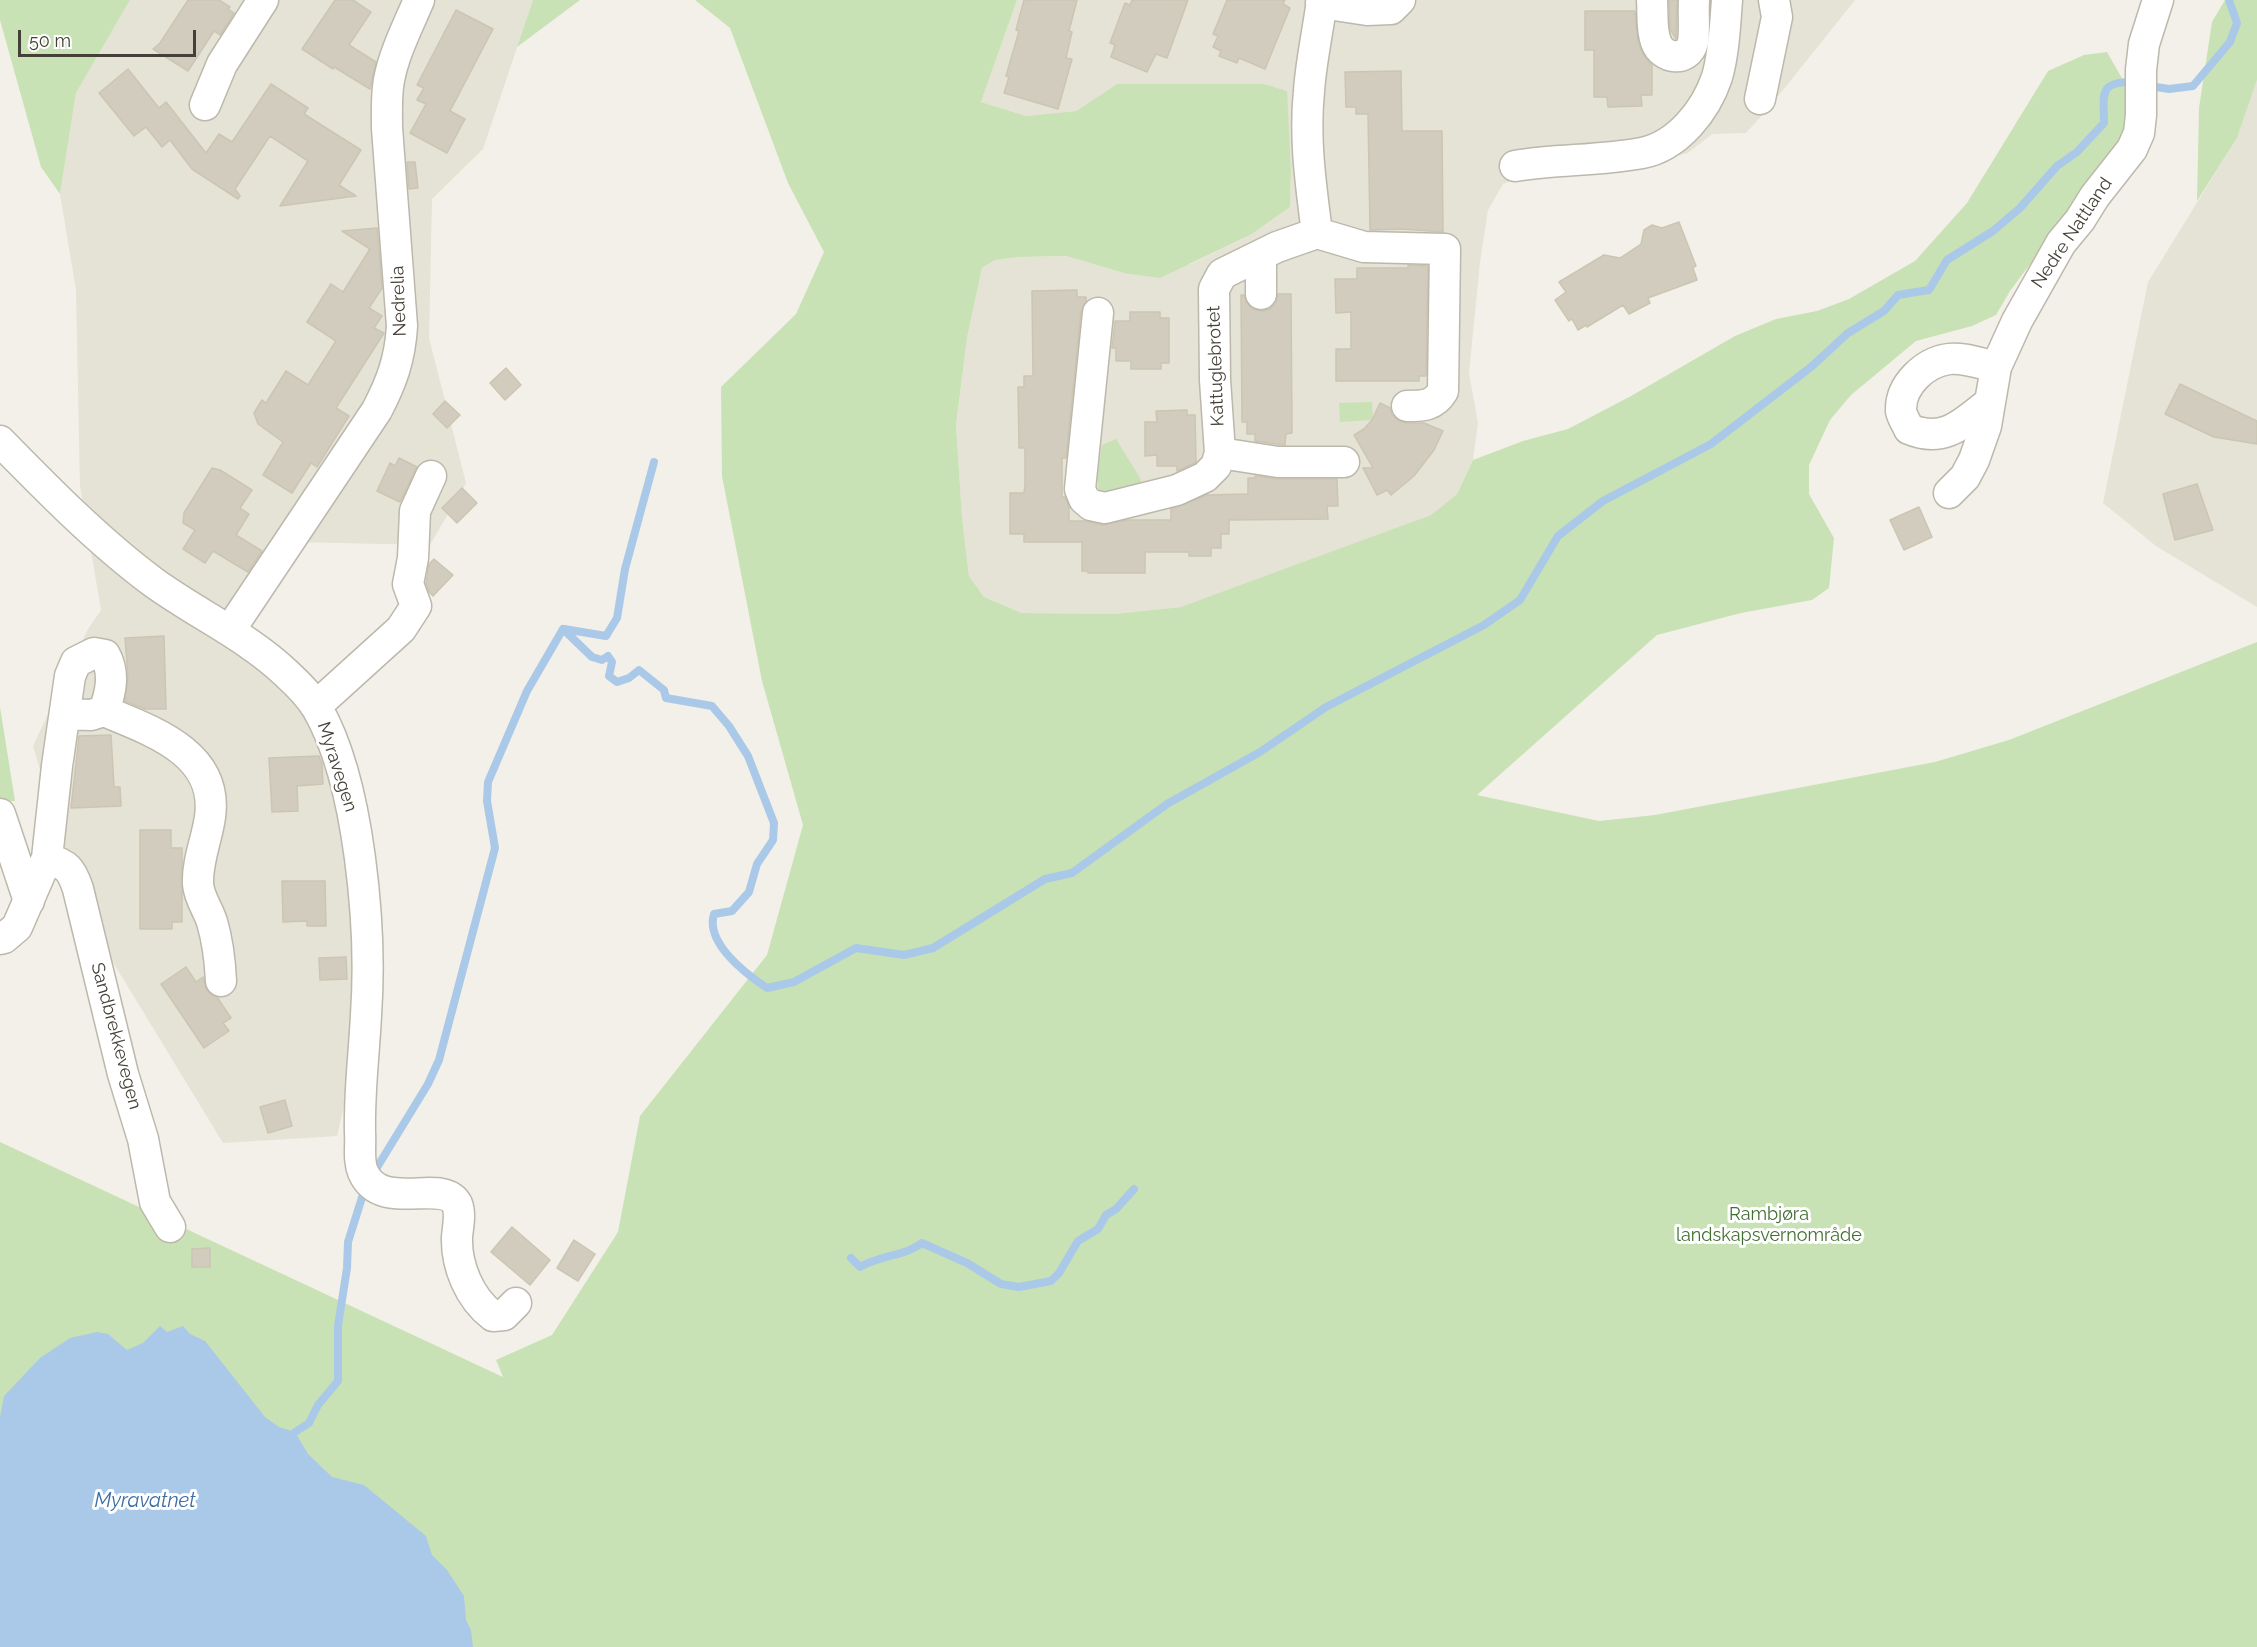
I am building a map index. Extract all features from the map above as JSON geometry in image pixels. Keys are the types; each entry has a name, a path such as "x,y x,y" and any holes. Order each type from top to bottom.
{"street":[{"path":"205,105 222,64 263,0"},
{"name":"Nedrelia","path":"230,630 377,410 393,380 401,351 402,326 387,128 387,100 389,80 396,55 419,0"},
{"path":"1401,0 1391,9 1367,10 1321,2 1309,91 1307,162 1317,234 1364,247 1445,249 1443,391 1432,404 1407,406"},
{"path":"1652,0 1653,32 1656,45 1670,57 1681,57 1688,52 1693,42 1694,0"},
{"path":"1515,166 1543,161 1645,152 1664,144 1680,133 1695,119 1717,77 1722,53 1727,0"},
{"path":"1760,99 1777,17 1774,0"},
{"name":"Nedre Nattland","path":"1949,493 1965,477 1974,460 1986,426 1996,367 2017,321 2061,243 2132,149 2139,133 2140,70 2144,44 2158,0"},
{"name":"Kattuglebrotet","path":"1098,313 1080,489 1084,499 1091,505 1105,508 1177,489 1205,477 1216,466 1220,453 1215,380 1214,289 1222,274 1277,247 1317,234"},
{"path":"1261,255 1261,294"},
{"path":"1990,402 1963,423 1942,434 1924,435 1909,429 1901,412 1905,393 1916,374 1934,362 1951,358 1996,367"},
{"name":"Myravegen","path":"0,441 104,541 154,582 230,630 273,661 302,688 316,706 329,732 351,805 362,884 368,984 359,1102 362,1169 368,1181 377,1190 407,1195 447,1194 453,1199 459,1214 457,1250 465,1280 485,1310 493,1316 504,1315 516,1303"},
{"path":"1220,453 1278,462 1344,462"},
{"path":"316,706 401,629 416,606 408,584 413,558 415,511 431,476"},
{"path":"0,939 17,927 47,858 70,676 75,662 94,653 105,655 112,667 108,700 104,711"},
{"path":"65,714 91,715 104,711 173,742 202,770 210,786 212,803 198,883 200,897 212,920 218,945 221,981"},
{"path":"0,814 29,901"},
{"name":"Sandbrekkevegen","path":"47,858 70,869 78,889 123,1074 140,1130 155,1202 170,1227"}],"shaded area":[{"path":"130,0 533,0 483,149 432,199 429,338 466,483 430,545 294,542 223,621 345,761 369,999 337,1136 223,1143 105,949 60,837 33,746 88,629 101,610 80,486 76,290 60,194 76,93"},
{"path":"1017,0 1855,0 1746,133 1712,134 1688,153 1658,160 1536,171 1503,184 1488,210 1480,262 1469,373 1478,423 1473,460 1457,494 1431,515 1225,592 1181,607 1114,614 1022,613 984,597 969,576 962,517 956,426 967,338 982,268 995,260 1066,256 1124,273 1191,264 1252,234 1290,207 1291,171 1286,91 1264,84 1117,84 1076,111 1026,116 981,102"},
{"path":"2257,80 2257,607 2156,546 2103,503 2148,282 2237,138"}],"green space":[{"path":"0,0 130,0 76,93 60,194 41,167 0,20"},
{"path":"533,0 580,0 517,47"},
{"name":"Rambjøra landskapsvernområde","path":"695,0 1017,0 981,102 1026,116 1076,111 1117,84 1264,84 1287,91 1291,171 1290,207 1252,234 1160,278 1124,273 1066,256 995,260 982,268 967,338 956,425 962,517 969,576 984,597 1022,613 1114,614 1181,607 1431,515 1457,494 1473,460 1523,441 1568,429 1631,396 1735,336 1776,319 1817,311 1849,299 1915,261 1967,203 2048,71 2084,55 2107,52 2123,80 2128,98 2125,131 2104,165 2010,291 1996,315 1972,326 1916,341 1851,395 1830,420 1809,465 1809,494 1834,538 1829,588 1812,600 1741,613 1657,635 1477,795 1599,821 1655,815 1935,762 2009,740 2257,642 2257,1647 0,1647 0,1142 503,1377 496,1360 552,1335 618,1232 640,1116 767,955 803,825 762,681 722,476 721,387 796,314 824,252 788,183 730,28"},
{"path":"2225,0 2257,0 2257,80 2237,138 2197,201 2199,108 2212,22"},
{"path":"1372,402 1373,420 1340,422 1339,403"},
{"path":"1116,439 1140,478 1145,491 1107,495 1099,491 1097,476 1102,445"},
{"path":"0,707 15,801 0,802"}],"water":[{"name":"Myravatnet","path":"160,1326 167,1332 183,1326 190,1334 205,1341 265,1417 279,1427 295,1432 308,1454 332,1477 364,1485 426,1536 432,1555 447,1570 464,1596 466,1620 471,1630 473,1647 0,1647 0,1417 4,1396 40,1358 70,1338 97,1332 108,1334 127,1350 143,1343"}],"building":[{"path":"188,0 219,0 230,7 228,9 234,13 220,35 214,31 188,71 153,49 160,43"},
{"path":"335,0 353,0 371,12 349,45 376,62 370,89 302,49"},
{"path":"1024,0 1077,0 1069,31 1072,32 1066,58 1072,59 1058,109 1004,93"},
{"path":"1132,0 1188,0 1167,58 1156,54 1147,72 1111,57 1115,45 1110,43 1125,3 1130,5"},
{"path":"1227,0 1285,0 1283,4 1290,8 1265,69 1239,58 1237,63 1219,56 1221,51 1213,47 1218,36 1213,34"},
{"path":"1669,0 1677,0 1676,39 1670,29"},
{"path":"456,10 493,29 450,111 465,119 447,153 410,133 426,104 417,100 424,88 417,85"},
{"path":"1585,11 1635,11 1638,42 1644,56 1652,65 1652,95 1641,95 1642,106 1608,107 1607,97 1594,97 1594,50 1585,50"},
{"path":"128,69 159,108 166,102 206,153 219,134 232,142 271,84 308,108 304,114 361,150 339,185 356,196 280,206 308,161 270,136 235,189 240,196 238,199 192,169 170,140 162,147 146,127 134,136 99,93"},
{"path":"1401,71 1402,131 1442,131 1443,232 1402,229 1370,230 1368,114 1356,114 1356,107 1346,107 1345,72"},
{"path":"407,162 415,162 418,188 409,189"},
{"path":"1679,222 1696,266 1693,268 1697,280 1648,298 1650,303 1629,314 1623,305 1578,330 1572,319 1569,321 1555,300 1566,292 1559,282 1604,255 1620,258 1641,244 1644,230 1652,225 1662,228"},
{"path":"377,228 382,288 369,308 382,316 374,328 384,333 336,408 349,416 317,467 311,463 292,493 263,475 283,442 258,424 254,413 262,400 266,403 286,371 308,385 336,341 307,322 331,284 343,292 370,249 342,231"},
{"path":"1408,265 1428,266 1426,376 1419,376 1419,381 1336,381 1336,349 1351,349 1351,312 1336,313 1335,279 1357,279 1357,268 1408,268"},
{"path":"1077,290 1077,297 1086,297 1086,302 1081,311 1066,458 1062,458 1062,497 1065,497 1069,507 1069,521 1085,521 1102,525 1128,520 1171,520 1171,509 1207,495 1248,494 1248,478 1255,478 1255,476 1278,479 1337,479 1338,506 1327,506 1328,519 1229,520 1229,534 1221,534 1221,548 1211,548 1211,556 1189,556 1189,552 1145,552 1145,573 1088,573 1088,571 1082,571 1082,542 1024,542 1024,534 1010,534 1010,493 1024,493 1025,485 1025,448 1019,448 1018,387 1024,387 1024,376 1033,376 1032,291"},
{"path":"1278,294 1291,294 1292,433 1286,434 1285,445 1255,441 1255,434 1247,434 1247,422 1242,422 1241,295 1244,295 1252,309 1262,311 1270,309 1276,303"},
{"path":"1130,312 1160,312 1160,318 1169,318 1169,363 1161,363 1161,369 1131,369 1131,361 1116,361 1116,348 1112,348 1115,321 1130,321"},
{"path":"506,368 521,385 505,400 490,383"},
{"path":"2180,384 2257,421 2257,444 2214,437 2165,414"},
{"path":"445,401 460,415 447,428 433,414"},
{"path":"1380,403 1390,408 1392,415 1399,421 1424,423 1443,431 1434,450 1414,476 1391,495 1387,490 1377,495 1363,468 1373,468 1354,435 1372,420"},
{"path":"1187,410 1187,415 1195,415 1196,462 1177,471 1177,466 1157,466 1157,455 1145,456 1145,422 1157,422 1156,411"},
{"path":"399,458 417,467 400,502 377,491 390,463 395,466"},
{"path":"212,468 220,470 252,490 240,508 249,514 236,535 262,551 248,572 213,551 205,563 183,549 195,530 183,523 184,513"},
{"path":"2197,484 2213,530 2175,540 2163,494"},
{"path":"462,488 477,503 457,523 442,508"},
{"path":"1919,507 1932,537 1904,550 1890,520"},
{"path":"434,559 453,575 433,596 426,583 429,564"},
{"path":"164,636 166,709 145,709 125,701 128,676 125,638"},
{"path":"111,735 114,787 120,787 121,806 71,808 79,736"},
{"path":"319,756 322,764 323,784 297,786 298,811 272,812 269,758"},
{"path":"140,830 171,830 171,848 182,848 182,922 172,922 172,929 140,929"},
{"path":"282,881 325,881 326,926 307,926 307,921 283,922"},
{"path":"346,957 347,979 320,980 319,958"},
{"path":"186,967 196,982 203,977 207,991 217,997 231,1018 223,1023 229,1031 204,1048 161,984"},
{"path":"285,1100 292,1126 268,1133 260,1107"},
{"path":"512,1227 550,1260 530,1285 491,1252"},
{"path":"574,1240 595,1254 578,1281 557,1268"},
{"path":"210,1248 210,1267 192,1267 192,1249"}],"waterway":[{"path":"2156,87 2169,89 2193,86 2230,42 2237,23 2229,0"},
{"path":"373,1174 428,1084 439,1060 495,848 487,801 488,782 527,691 563,629 592,657 602,660 608,656 612,662 609,676 617,682 629,678 639,670 664,690 666,698 712,706 729,726 748,756 774,823 773,840 757,864 749,892 732,911 714,914 713,925 721,946 729,957 749,975 767,988 794,982 856,948 904,955 933,948 1045,879 1072,873 1167,804 1260,752 1326,707 1484,625 1520,600 1558,536 1603,501 1711,444 1811,367 1848,333 1884,311 1898,295 1929,290 1947,260 1993,231 2020,208 2057,166 2077,152 2104,123 2104,97 2108,87 2113,84 2132,82"},
{"path":"564,629 606,636 617,618 625,569 654,462"},
{"path":"295,1432 309,1423 318,1405 338,1381 338,1326 347,1268 348,1242 365,1188"},
{"path":"851,1258 860,1267 908,1251 922,1243 967,1263 1001,1284 1019,1287 1051,1281 1059,1273 1078,1241 1098,1229 1106,1215 1116,1209 1134,1189"}]}
